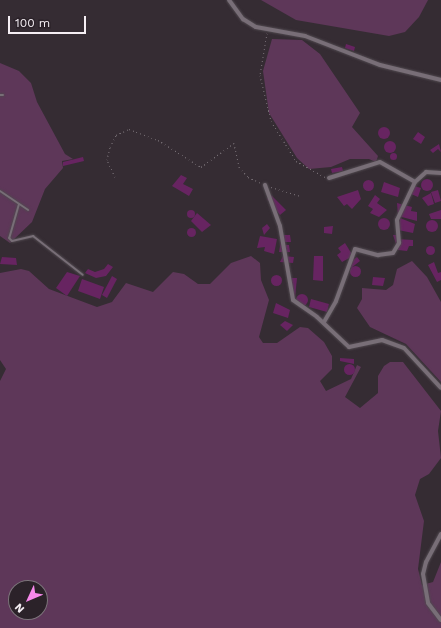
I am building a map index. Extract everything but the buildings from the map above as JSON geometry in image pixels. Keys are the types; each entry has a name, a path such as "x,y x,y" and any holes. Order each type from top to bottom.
{"street":[{"path":"229,0 243,19 268,30 305,36 380,65 441,80"},
{"path":"330,178 380,162 415,182"},
{"path":"324,322 336,301 355,249 388,255 398,247 397,220 415,182 426,172 441,173"},
{"path":"265,185 280,226 293,300 324,322 349,347 382,340 404,348 441,388"},
{"path":"441,534 426,562 423,574 428,603 441,620"}],"lane":[{"path":"0,191 28,210"},
{"path":"19,204 10,238 12,241 33,236 83,275"}],"path":[{"path":"268,30 263,46 260,75 271,121 296,161 314,173 330,178"},
{"path":"115,177 107,160 110,147 116,135 129,129 158,140 201,167 205,167 234,144 239,167 248,177 265,185 300,196"}],"shaded area":[{"path":"261,0 428,0 419,17 405,32 389,36 296,20"},
{"path":"272,39 302,40 320,54 360,113 352,127 378,156 376,162 369,159 350,159 331,167 309,169 297,158 269,113 263,71"},
{"path":"0,63 19,71 31,83 37,102 65,154 73,159 62,161 63,168 45,189 32,222 10,243 0,236"},
{"path":"251,256 260,263 261,280 269,300 259,337 263,343 277,343 300,327 308,328 324,342 332,356 332,369 320,381 326,391 351,379 357,365 361,367 345,397 360,408 378,393 378,376 384,366 390,362 403,362 441,411 438,431 441,458 429,474 420,479 415,495 424,521 418,569 422,585 433,582 441,562 441,628 0,628 0,381 6,369 0,360 0,273 21,269 29,271 49,289 97,307 112,302 126,283 153,292 173,272 184,274 198,284 210,284 231,263"},
{"path":"412,261 427,277 441,302 441,382 406,344 370,327 357,308 362,299 362,288 386,290 393,285 397,269"}]}
